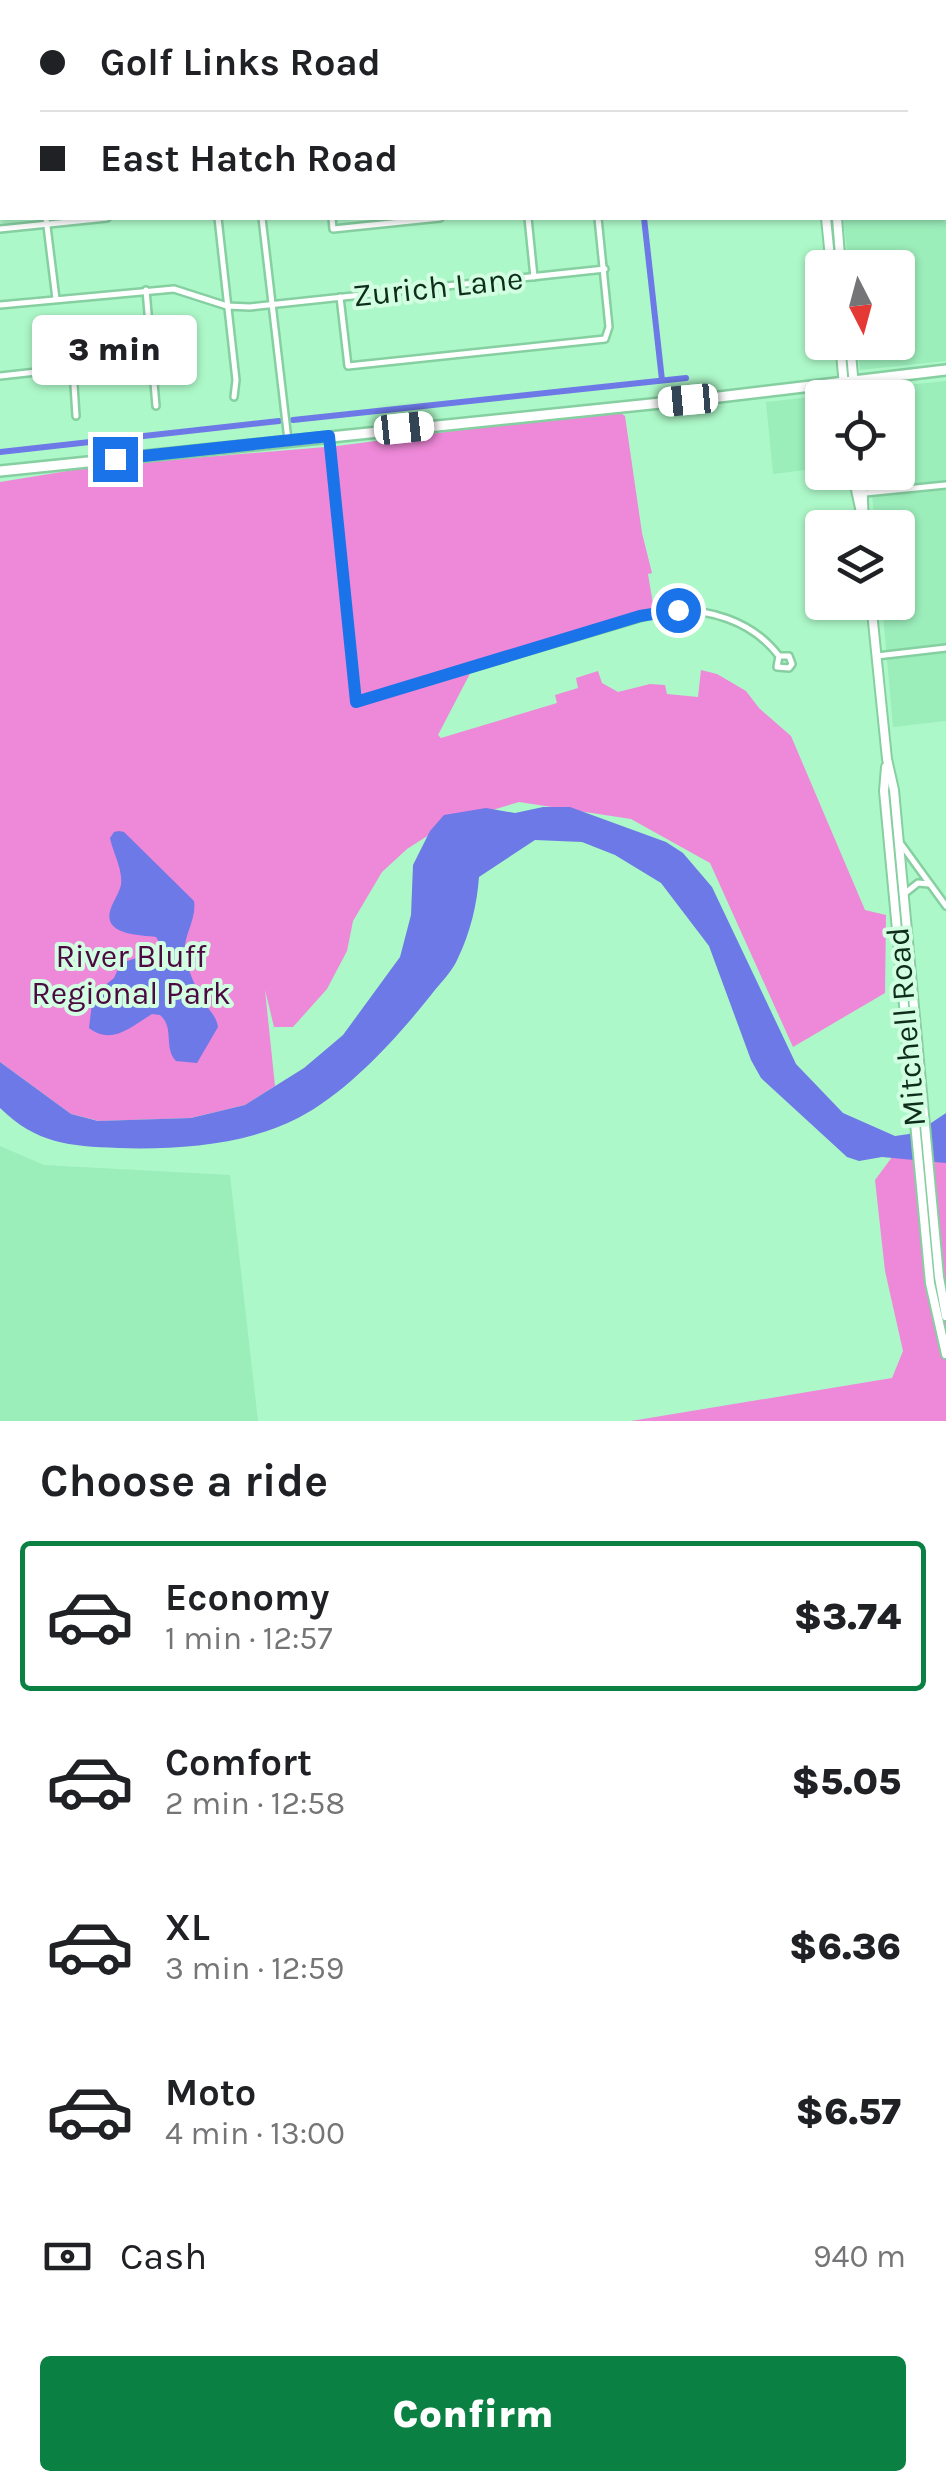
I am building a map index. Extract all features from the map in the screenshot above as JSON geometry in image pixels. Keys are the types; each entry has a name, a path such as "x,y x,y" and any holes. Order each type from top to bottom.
{"main road":[{"path":"826,220 829,250"},
{"path":"837,220 840,250"},
{"path":"864,380 946,370"},
{"path":"0,472 805,386"},
{"path":"863,510 864,490"},
{"name":"Mitchell Road","path":"873,620 899,840 911,1033"},
{"name":"Mitchell Road","path":"887,759 884,791 928,1211 930,1283 946,1354"},
{"name":"Mitchell Road","path":"928,1211 946,1316"}],"street":[{"path":"218,220 236,380 234,397"},
{"path":"262,220 288,440"},
{"path":"332,220 333,229 421,220"},
{"path":"528,220 534,277"},
{"path":"340,298 348,366 605,339 609,327 598,220"},
{"path":"0,229 46,221 56,299"},
{"name":"Zurich Lane","path":"0,305 174,288 228,306 272,305 604,269"},
{"path":"146,289 156,406"},
{"path":"0,376 154,359"},
{"path":"73,368 76,416"},
{"path":"329,436 356,702 659,612 687,610 720,616 755,632 779,656"},
{"path":"864,493 946,485"},
{"path":"877,656 946,648"},
{"path":"899,840 946,906"},
{"path":"904,895 918,883 932,885"}],"shaded area":[{"path":"843,220 946,220 946,361 860,370 859,360 915,360 915,250 847,250"},
{"path":"946,381 946,721 893,727 884,620 915,620 915,510 873,510 872,490 915,490 915,384"},
{"path":"805,398 805,470 773,474 766,402"},
{"path":"0,1146 44,1165 230,1175 258,1421 0,1421"}],"green space":[{"name":"River Bluff Regional Park","path":"616,410 625,416 642,533 652,573 648,574 654,610 476,662 438,735 441,738 557,703 555,695 578,688 576,678 598,671 602,683 618,692 650,684 665,685 667,694 698,697 701,670 717,674 746,691 791,736 865,910 886,915 885,993 793,1047 710,863 631,819 519,802 446,824 407,849 382,872 353,921 347,951 327,989 293,1027 274,1027 265,990 275,1086 245,1105 191,1118 99,1121 71,1114 0,1062 0,482 98,466 337,446"},
{"path":"910,1133 946,1142 946,1421 631,1421 892,1378 903,1351 885,1271 875,1180"}],"water":[{"path":"570,807 666,842 683,853 712,887 796,1064 843,1113 895,1136 916,1133 946,1113 946,1163 882,1157 859,1161 847,1157 761,1078 709,946 661,883 615,855 582,842 535,840 479,877 469,929 450,972 370,1063 335,1094 298,1118 256,1134 210,1144 118,1148 54,1141 27,1129 0,1108 0,1062 71,1114 98,1121 191,1118 245,1105 304,1068 343,1035 400,957 411,915 413,865 430,831 444,815 486,808 515,813"},
{"path":"119,831 194,901 185,955 218,1027 197,1063 176,1061 172,1056 167,1026 160,1015 152,1014 114,1035 89,1028 92,1003 98,991 114,978 121,963 158,951 161,945 156,937 123,932 111,924 111,908 121,879 110,838"}],"waterway":[{"path":"644,220 662,380"},
{"path":"293,420 686,378"},
{"path":"0,452 279,421"}],"route":[{"path":"115,459 329,436 356,702 640,616 678,610"}]}
